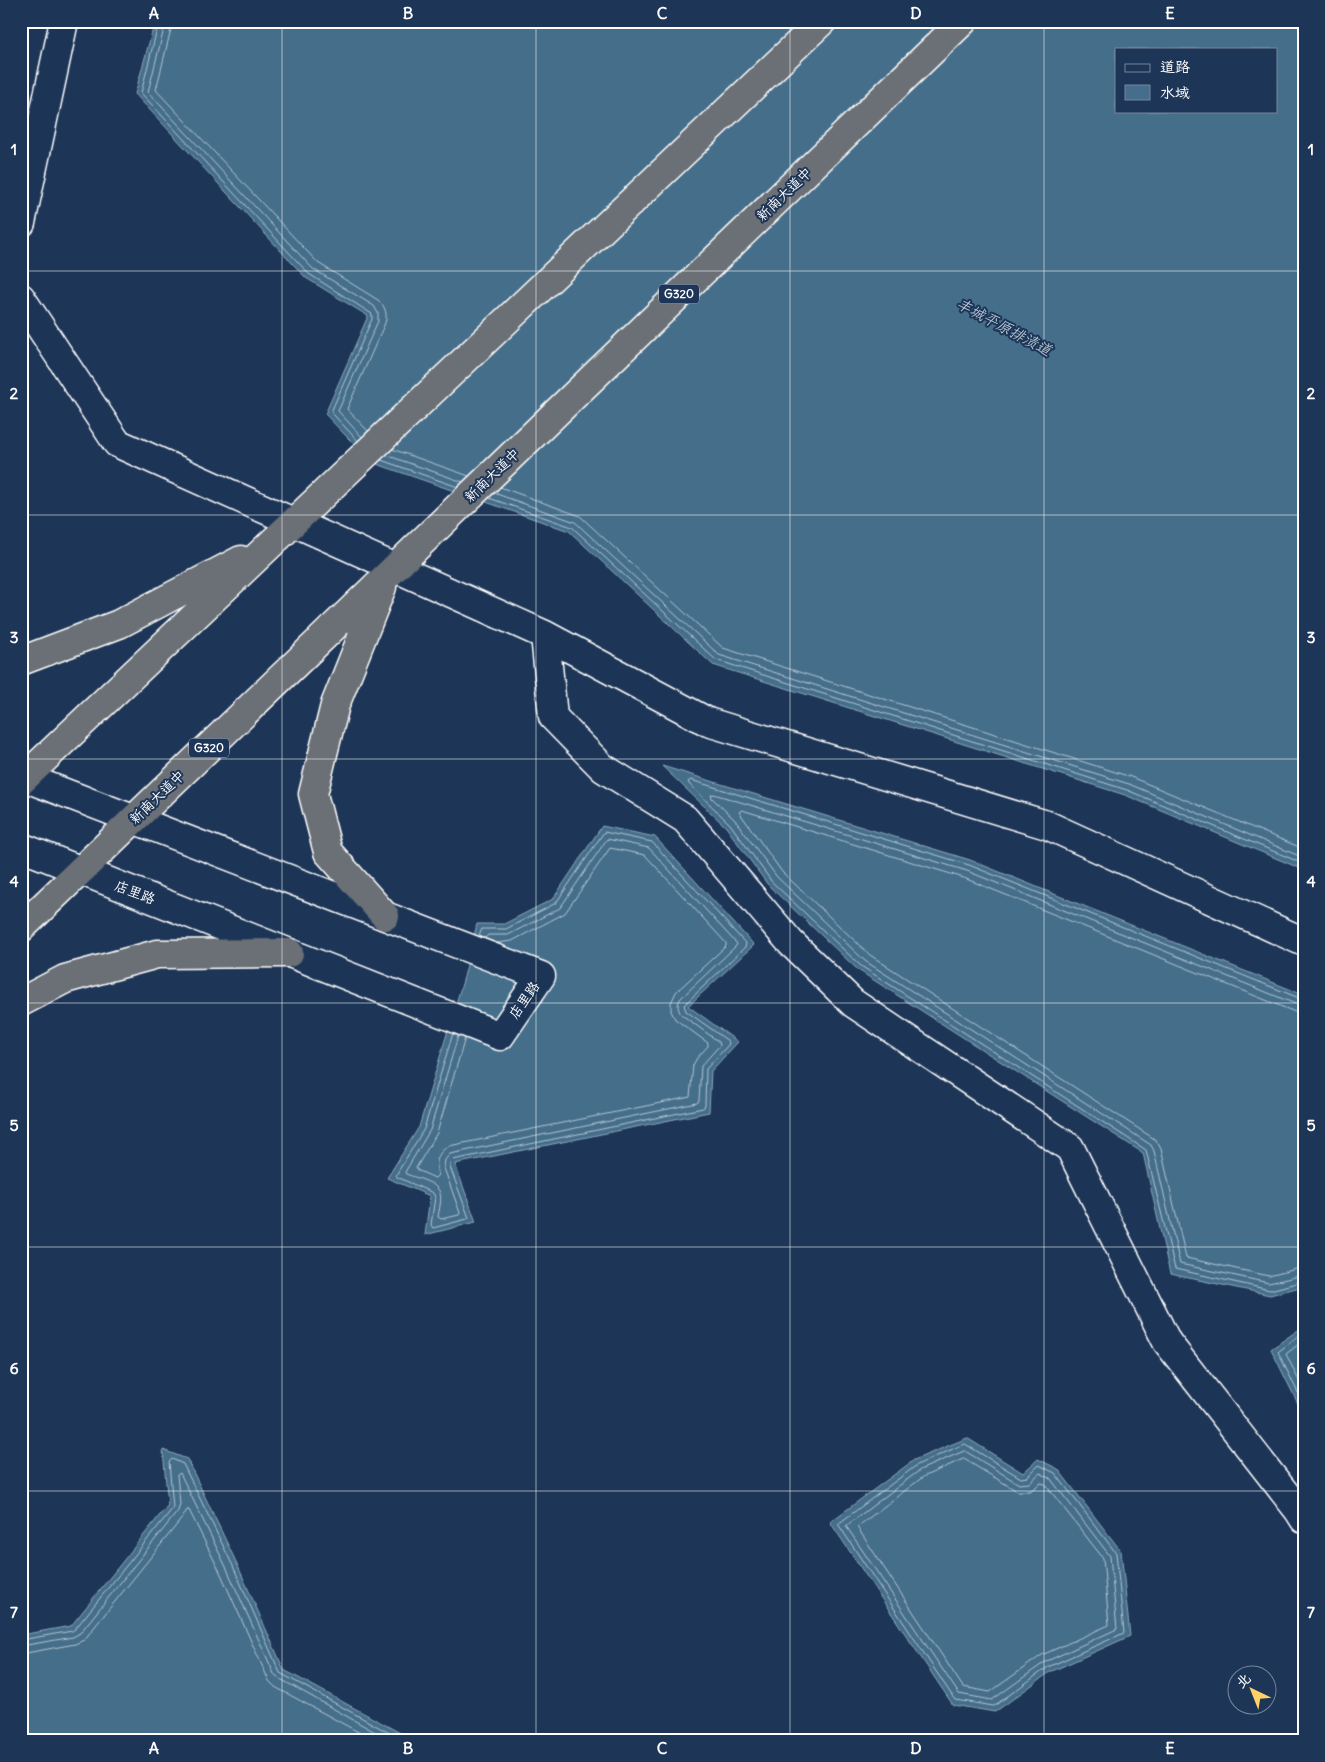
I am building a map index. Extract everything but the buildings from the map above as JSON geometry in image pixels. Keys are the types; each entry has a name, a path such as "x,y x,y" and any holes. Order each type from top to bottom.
{"highway":[{"path":"22,778 822,21"},
{"name":"新南大道中","path":"21,928 963,21"},
{"path":"21,661 119,624 269,546"},
{"path":"385,916 328,852 313,794 335,705 390,573"},
{"path":"21,1002 65,979 157,954 289,953"}],"street":[{"path":"21,223 64,21"},
{"path":"21,298 117,442 294,522 390,573 546,636 708,722 1047,825 1304,942"},
{"path":"546,636 553,717 603,768 685,819 791,943 853,1003 1070,1148 1167,1342 1304,1519"},
{"name":"店里路","path":"21,847 500,1036 541,976 134,819 22,778"}],"water":[{"name":"丰城平原排渍道","path":"155,21 1304,21 1304,870 1125,795 713,665 569,531 371,462 325,414 368,316 306,278 135,94"},
{"path":"662,766 970,860 1304,995 1304,1286 1270,1295 1170,1274 1143,1153 858,970 768,885 726,827"},
{"path":"602,826 655,837 754,945 688,1006 738,1042 711,1071 709,1112 455,1164 476,1222 425,1235 430,1196 387,1178 419,1127 464,977 477,924 504,924 553,899"},
{"path":"1304,1326 1304,1416 1271,1349"},
{"path":"967,1438 1023,1473 1038,1459 1058,1469 1121,1551 1130,1636 1050,1672 995,1712 953,1705 830,1522 914,1460"},
{"path":"163,1450 187,1459 237,1564 284,1670 415,1741 21,1741 21,1635 71,1626 168,1505"}]}
